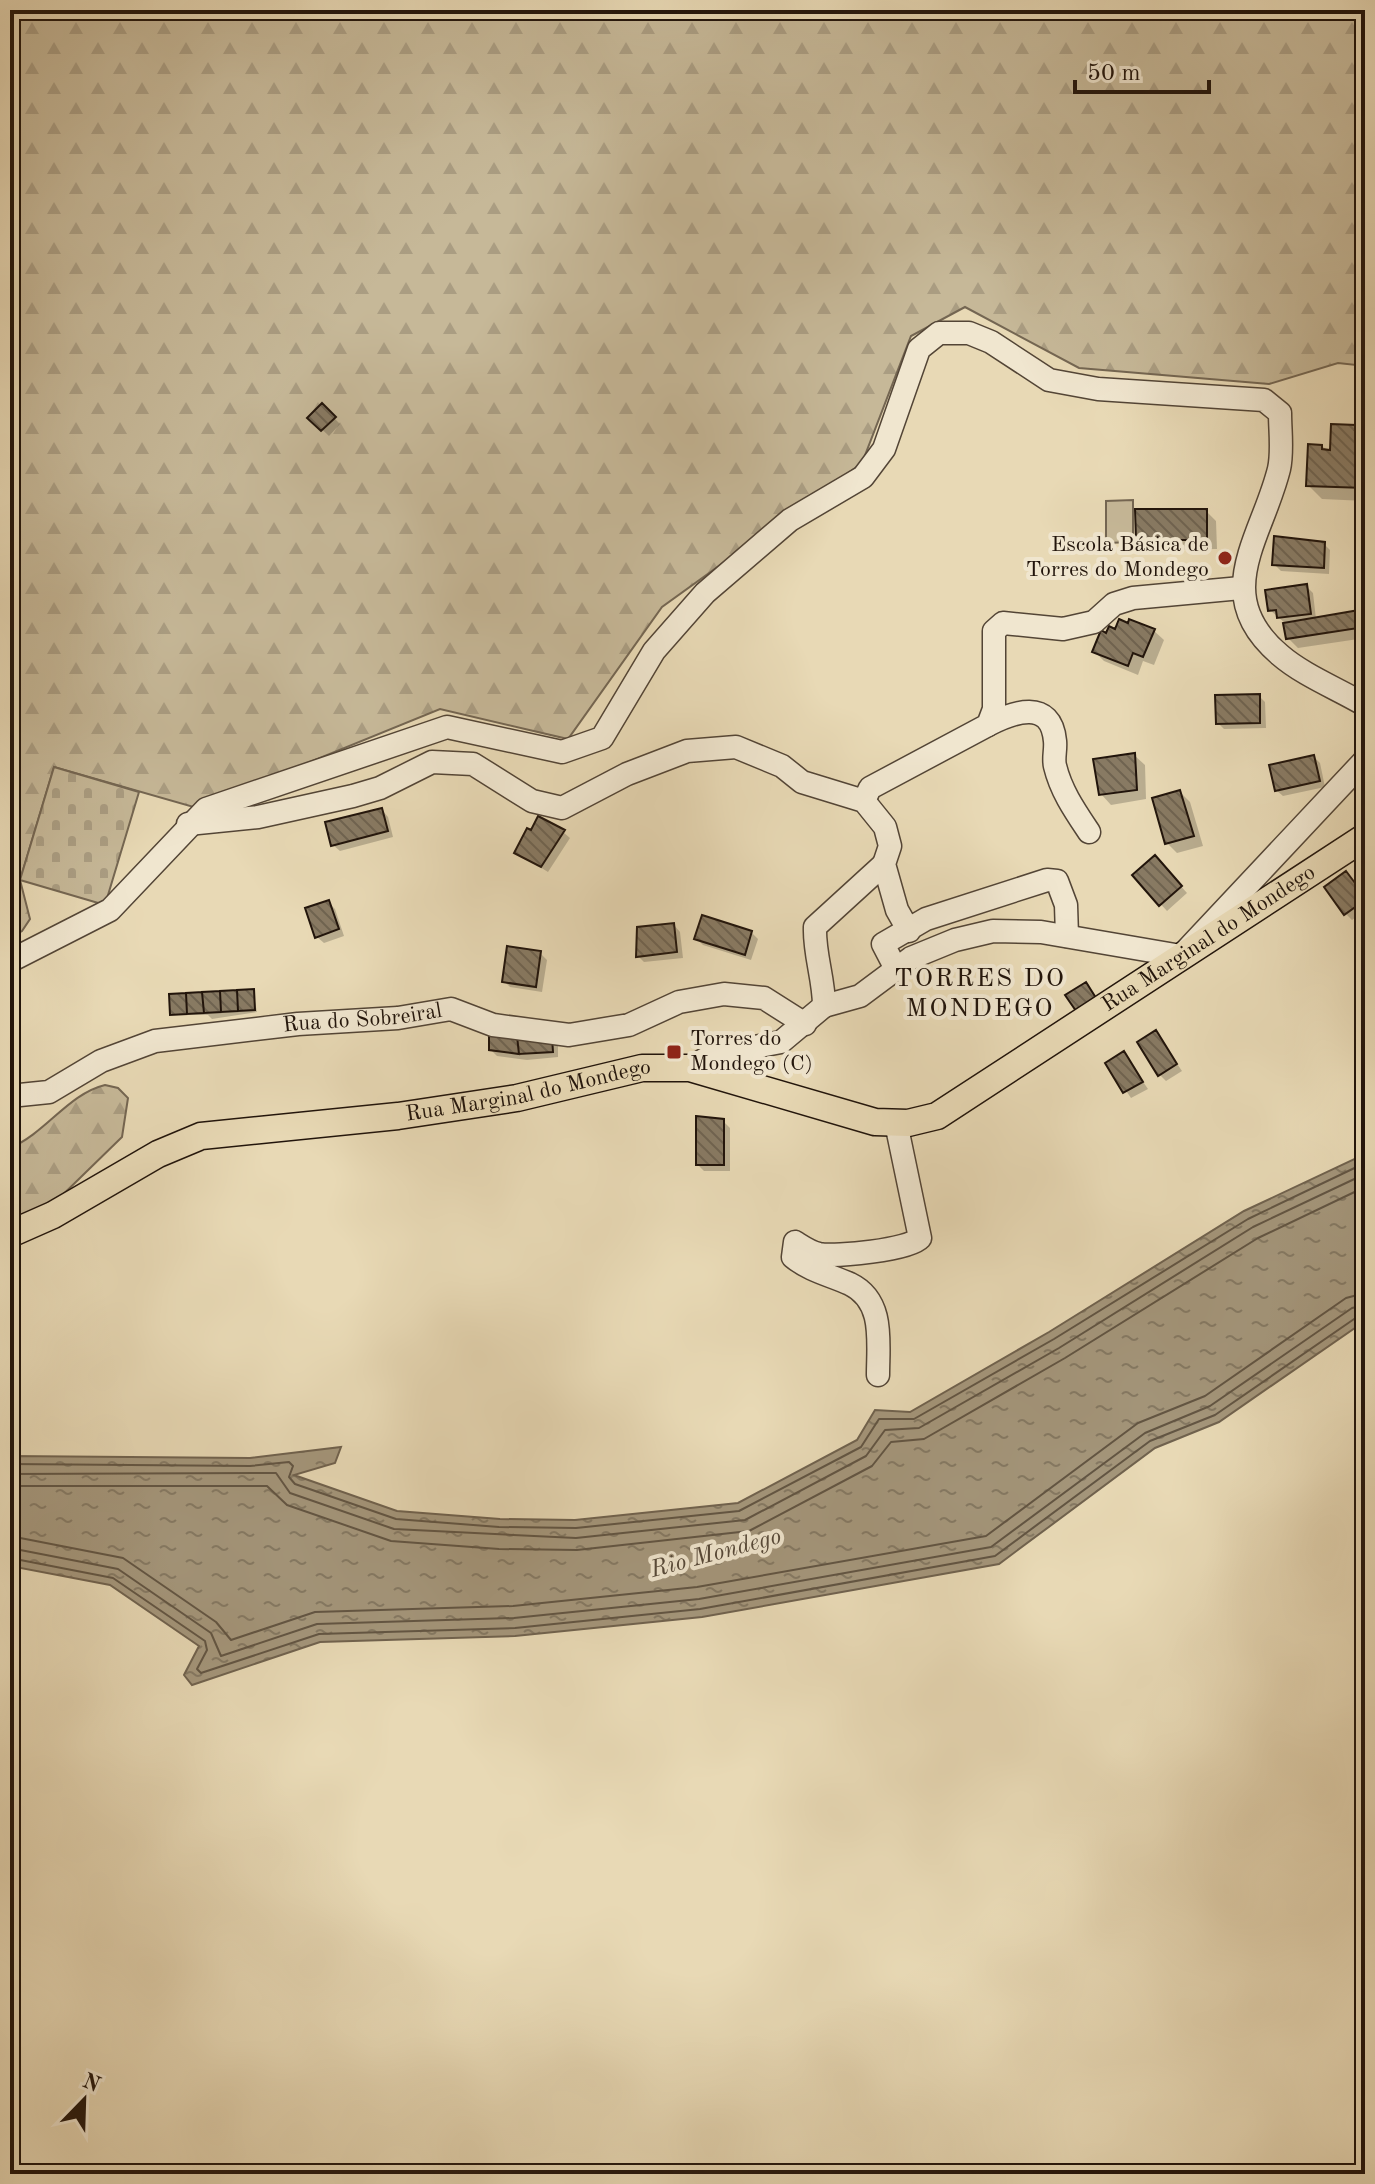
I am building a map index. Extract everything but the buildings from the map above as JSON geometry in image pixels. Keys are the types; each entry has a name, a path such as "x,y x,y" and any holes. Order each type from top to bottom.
{"main road":[{"name":"Rua Marginal do Mondego","path":"10,1234 53,1215 158,1154 201,1136 398,1116 517,1098 642,1068 690,1068 875,1122 896,1123 937,1116 1365,837"}],"street":[{"path":"10,961 110,910 188,824 206,809 447,727 562,752 602,738 654,651 705,593 790,520 863,477 884,449 919,349 939,333 969,333 991,342 1049,380 1098,389 1264,400 1280,413 1280,464 1267,512 1247,558 1241,588 1255,625 1280,655 1365,705"},
{"path":"988,725 994,709 994,631 1003,623 1024,622 1063,629 1094,622 1114,604 1133,598 1241,588"},
{"path":"864,801 870,788 1011,713 1028,710 1044,718 1056,739 1054,762 1064,792 1089,832"},
{"path":"188,824 258,817 353,796 380,788 432,762 473,764 532,801 562,808 627,774 687,751 736,747 782,766 802,782 864,801 885,827 890,846 884,864 815,927 814,944 824,976 824,1006"},
{"path":"690,1068 712,1055 781,1042 824,1006 860,996 896,969 932,950 984,932 1015,930 1067,936 1181,956 1365,760"},
{"path":"884,864 897,910 909,931"},
{"path":"896,969 883,944 926,919 1050,880 1057,881 1062,889 1067,936"},
{"name":"Rua do Sobreiral","path":"10,1096 49,1092 101,1061 155,1041 298,1024 398,1018 451,1009 493,1025 569,1035 629,1025 679,1002 724,994 764,998 805,1024"},
{"path":"878,1375 875,1309 864,1293 803,1265 793,1257 792,1250 795,1242 814,1253 839,1254 910,1244 920,1238 896,1123"}],"green space":[{"path":"10,10 1365,10 1365,366 1338,363 1269,384 1079,368 965,307 911,336 862,463 662,607 568,739 440,709 197,808 54,767 20,880 30,919 22,931 10,938"},
{"path":"1133,500 1133,542 1106,543 1106,501"},
{"path":"54,767 139,792 105,905 20,880"},
{"path":"105,1085 118,1088 128,1098 122,1137 44,1213 10,1221 10,1148 35,1133 80,1097"}],"water":[{"name":"Rio Mondego","path":"1365,1154 1365,1321 1219,1422 1155,1448 999,1564 702,1617 515,1636 320,1642 192,1685 184,1675 199,1646 110,1585 10,1566 10,1456 250,1458 341,1447 335,1463 294,1475 397,1511 500,1519 575,1520 738,1503 857,1440 875,1410 910,1412 1049,1332 1244,1211"}],"place":[{"name":"Escola Básica de Torres do Mondego","path":"1225,558"},
{"name":"Torres do Mondego (C)","path":"674,1052"}],"district":[{"name":"TORRES DO MONDEGO","path":"980,994"}]}
